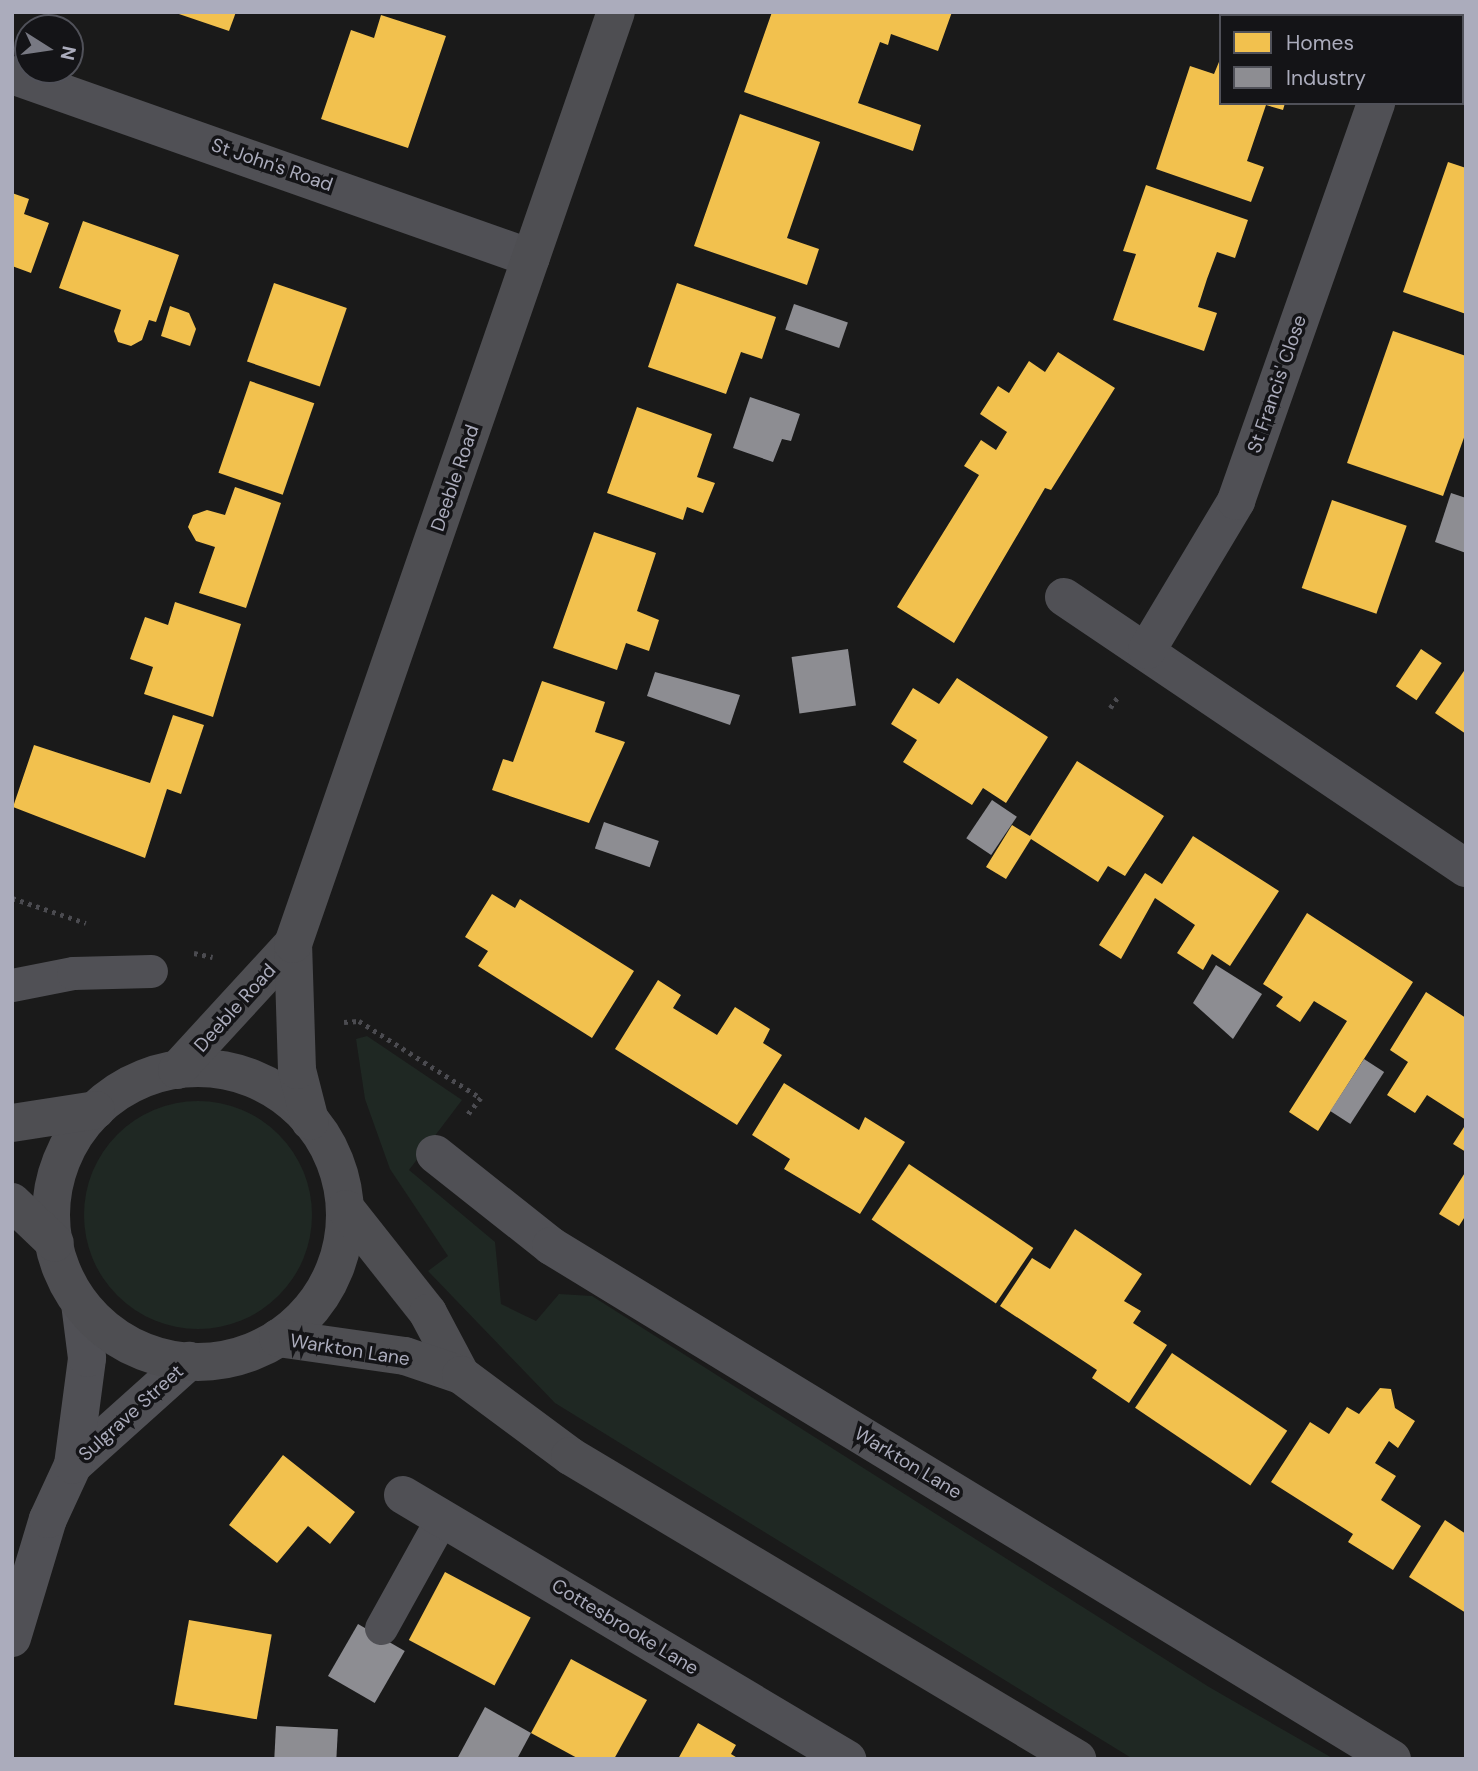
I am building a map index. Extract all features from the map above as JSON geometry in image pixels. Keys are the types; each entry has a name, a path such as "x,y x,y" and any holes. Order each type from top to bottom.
{"street":[{"name":"Deeble Road","path":"310,1121 297,1070 293,944 616,12"},
{"name":"St John's Road","path":"12,75 531,258"},
{"name":"St Francis' Close","path":"1147,650 1236,501 1375,105"},
{"path":"1064,597 1147,650 1466,868"},
{"name":"Deeble Road","path":"177,1070 293,944"},
{"path":"208,1067 244,1074 296,1103 333,1152 346,1209 345,1239 329,1284 301,1322 253,1353 188,1362 128,1345 80,1303 55,1243 51,1216 57,1172 80,1126 96,1111 113,1094 177,1070 208,1067"},
{"path":"12,1123 96,1111"},
{"name":"Warkton Lane","path":"435,1154 551,1246 1392,1759"},
{"path":"12,1202 55,1243"},
{"name":"Warkton Lane","path":"346,1209 428,1313 461,1375"},
{"name":"Sulgrave Street","path":"12,1638 48,1519 73,1465 87,1358 80,1303"},
{"name":"Warkton Lane","path":"278,1338 405,1356 461,1375 570,1456 1077,1759"},
{"name":"Sulgrave Street","path":"73,1465 188,1362"},
{"name":"Cottesbrooke Lane","path":"403,1495 848,1759"}],"lane":[{"path":"12,985 73,973 151,971"},
{"path":"381,1628 442,1518"}],"path":[{"path":"340,1022 359,1021 481,1098"}],"shaded area":[{"path":"367,1036 462,1100 409,1170 495,1242 501,1304 536,1321 559,1294 592,1296 1209,1687 1334,1759 1133,1759 555,1403 428,1271 448,1256 390,1169 365,1099 356,1039"},
{"path":"198,1101 220,1103 242,1110 279,1134 303,1171 310,1193 310,1237 303,1259 279,1296 242,1320 220,1327 198,1329 176,1327 154,1320 117,1296 93,1259 86,1237 84,1215 86,1193 93,1171 117,1134 154,1110 176,1103"}],"building: Homes":[{"path":"173,12 236,12 229,31"},
{"path":"772,12 952,12 938,51 891,34 888,45 880,42 858,103 921,125 913,151 744,92"},
{"path":"1300,12 1306,14 1235,14"},
{"path":"381,15 446,36 408,148 321,119 351,30 374,38"},
{"path":"1219,62 1219,105 1266,105 1247,161 1264,167 1251,202 1156,169 1190,66 1214,74"},
{"path":"1266,105 1284,105 1283,110"},
{"path":"740,114 820,142 787,238 819,249 807,285 694,246"},
{"path":"1448,162 1466,168 1466,314 1403,292"},
{"path":"1146,185 1248,220 1235,258 1217,252 1207,279 1198,307 1217,313 1204,351 1113,320 1136,254 1123,251"},
{"path":"12,193 29,199 24,214 49,223 31,273 12,266"},
{"path":"83,221 179,255 156,322 149,320 142,340 131,346 118,342 114,331 121,310 59,288"},
{"path":"274,283 347,308 320,387 247,361"},
{"path":"677,283 776,317 762,359 741,352 726,394 648,367"},
{"path":"170,306 189,313 196,329 190,346 161,336"},
{"path":"1393,331 1466,356 1466,432 1443,496 1347,463"},
{"path":"1058,352 1115,388 1051,490 1045,488 954,643 897,607 979,475 964,466 981,440 996,450 1007,432 980,414 998,386 1009,393 1029,361 1045,372"},
{"path":"250,381 314,403 283,495 218,473"},
{"path":"637,407 712,434 697,477 715,483 703,513 687,507 683,520 607,493"},
{"path":"235,487 281,503 246,608 199,593 215,547 196,541 188,527 193,515 207,510 225,515"},
{"path":"1332,500 1407,526 1376,614 1302,588"},
{"path":"594,532 656,553 637,611 659,620 649,651 626,643 617,670 553,648"},
{"path":"175,602 241,624 213,717 144,694 153,667 130,659 145,617 168,625"},
{"path":"1421,649 1442,663 1417,700 1396,686"},
{"path":"1466,668 1466,734 1435,713"},
{"path":"957,678 1048,737 1006,803 983,788 972,805 903,762 917,740 891,724 913,688 939,704"},
{"path":"542,681 605,702 595,732 625,742 589,823 492,790 503,759 513,762"},
{"path":"173,715 204,725 181,794 167,789 145,858 13,807 34,745 150,783"},
{"path":"1077,761 1164,816 1125,876 1108,866 1098,882 1031,839 1006,879 986,867 1012,825 1030,836"},
{"path":"1193,836 1279,891 1230,966 1212,954 1203,970 1177,953 1195,925 1155,898 1121,959 1099,945 1145,873 1162,884"},
{"path":"492,894 515,908 520,899 634,971 592,1038 478,966 488,951 465,937"},
{"path":"1307,913 1413,982 1318,1131 1289,1112 1347,1021 1314,1001 1300,1022 1276,1006 1283,997 1263,984"},
{"path":"658,980 681,995 673,1008 717,1035 735,1007 770,1029 763,1043 782,1055 737,1125 615,1049"},
{"path":"1426,992 1466,1018 1466,1120 1427,1095 1415,1113 1387,1095 1408,1062 1390,1050"},
{"path":"784,1083 859,1130 865,1117 905,1142 860,1214 784,1169 790,1159 752,1135"},
{"path":"1466,1124 1466,1152 1453,1144"},
{"path":"909,1164 1033,1248 996,1303 872,1220"},
{"path":"1466,1171 1466,1215 1459,1226 1439,1214"},
{"path":"1075,1229 1142,1274 1124,1301 1141,1311 1133,1323 1167,1345 1129,1403 1092,1378 1097,1370 1000,1306 1032,1258 1050,1269"},
{"path":"1172,1353 1287,1431 1250,1485 1135,1408"},
{"path":"1380,1388 1391,1389 1395,1408 1415,1421 1398,1448 1389,1441 1375,1463 1396,1476 1381,1500 1421,1526 1393,1570 1348,1542 1353,1534 1271,1482 1310,1422 1329,1434 1347,1407 1359,1414"},
{"path":"283,1455 355,1512 330,1544 308,1526 277,1563 229,1525"},
{"path":"1445,1520 1466,1534 1466,1613 1409,1577"},
{"path":"445,1572 531,1618 494,1686 409,1640"},
{"path":"189,1620 272,1635 257,1719 174,1705"},
{"path":"571,1659 647,1700 614,1759 579,1759 531,1733"},
{"path":"698,1723 736,1745 731,1754 739,1759 678,1759"}],"building: Industry":[{"path":"794,304 848,323 839,348 785,330"},
{"path":"750,397 800,414 791,441 782,439 773,462 733,448"},
{"path":"1451,493 1466,498 1466,553 1435,542"},
{"path":"848,649 856,705 799,713 792,657"},
{"path":"655,672 740,695 730,725 647,696"},
{"path":"992,800 1017,817 991,855 966,838"},
{"path":"604,822 659,841 650,867 595,848"},
{"path":"1216,965 1262,994 1233,1039 1193,1003"},
{"path":"1364,1059 1384,1072 1350,1124 1330,1111"},
{"path":"358,1624 405,1651 375,1703 328,1676"},
{"path":"485,1707 531,1733 517,1759 457,1759"},
{"path":"276,1726 338,1729 336,1759 274,1759"}]}
